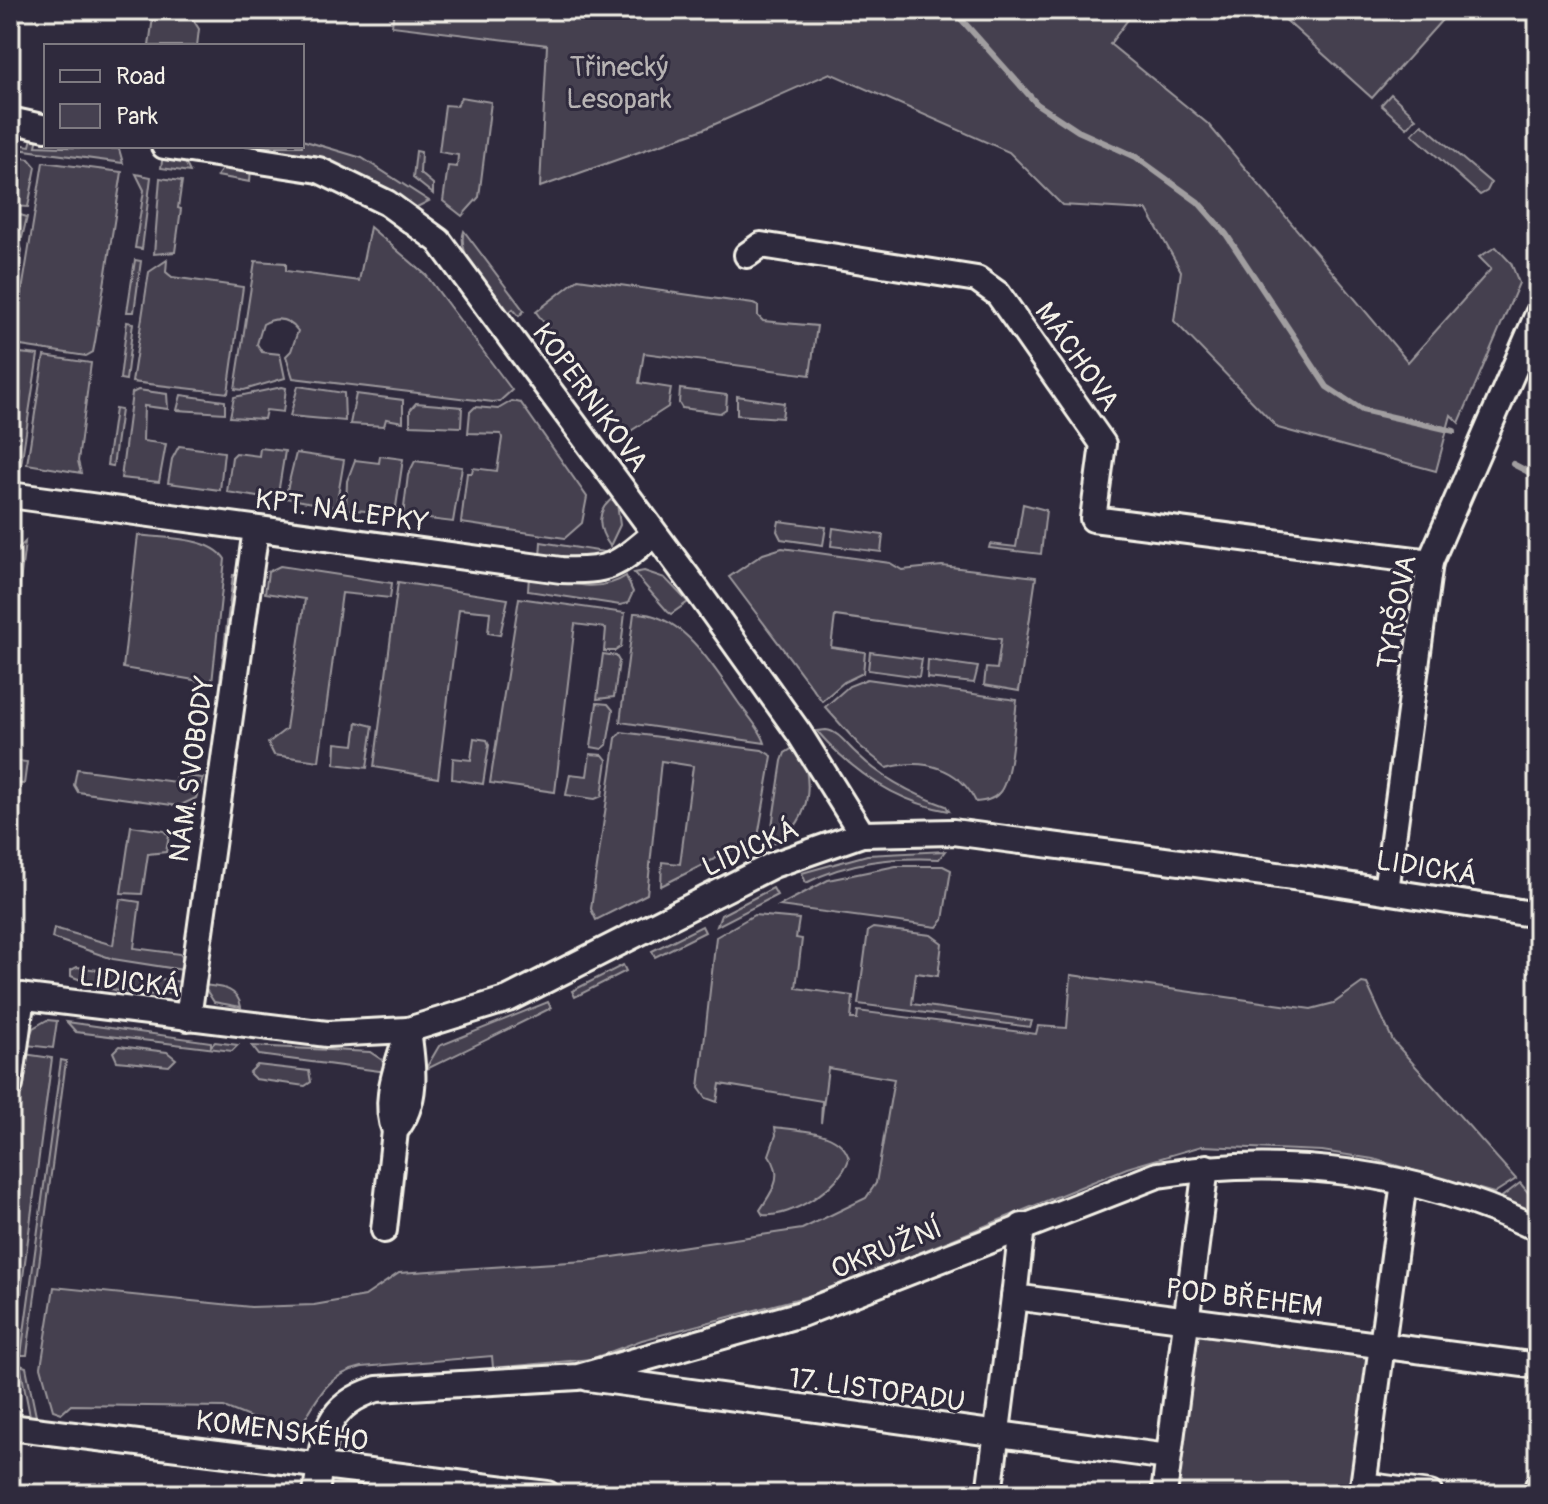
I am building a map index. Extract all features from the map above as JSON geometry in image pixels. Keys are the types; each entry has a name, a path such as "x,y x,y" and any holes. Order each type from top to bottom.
{"street":[{"path":"10,120 44,128"},
{"name":"KOPERNIKOVA","path":"177,148 319,170 387,203 417,224 451,255 799,733 862,834"},
{"name":"MÁCHOVA","path":"747,255 761,245 977,279 998,294 1103,444 1093,519 1430,562"},
{"name":"TYRŠOVA","path":"1386,891 1430,562 1538,314"},
{"name":"KPT. NÁLEPKY","path":"10,495 596,572 618,563 654,534"},
{"name":"NÁM. SVOBODY","path":"188,1018 256,529"},
{"name":"LIDICKÁ","path":"16,995 327,1034 408,1030 508,999 773,865 862,834 953,832 1386,891 1538,915"},
{"path":"10,1085 16,995"},
{"path":"384,1230 395,1131 405,1118 414,1081 408,1030"},
{"path":"1164,1494 1206,1167"},
{"name":"OKRUŽNÍ","path":"316,1494 320,1464 333,1415 350,1397 377,1389 578,1377 801,1314 1158,1175 1206,1167 1308,1167 1404,1182 1491,1206 1538,1229"},
{"path":"1404,1182 1362,1490 1430,1494"},
{"path":"989,1494 1022,1226"},
{"name":"POD BŘEHEM","path":"1014,1297 1538,1366"},
{"name":"17. LISTOPADU","path":"578,1377 1168,1457"},
{"name":"KOMENSKÉHO","path":"10,1427 547,1494"},
{"path":"1537,1494 1538,1486"}],"green space":[{"path":"154,10 187,10 199,29 197,44 149,44"},
{"name":"Třinecký Lesopark","path":"394,10 1135,10 1110,44 1208,124 1408,362 1491,269 1479,257 1496,247 1511,263 1519,283 1459,423 1451,415 1436,471 1278,428 1174,321 1181,271 1147,210 1062,205 1009,152 830,73 704,129 540,187 547,45 392,26"},
{"path":"1282,10 1451,10 1372,98 1279,14"},
{"path":"1391,94 1416,118 1407,128 1381,105"},
{"path":"461,97 491,102 479,197 462,216 443,201 448,166 457,167 458,155 439,152 445,105 457,106"},
{"path":"1422,124 1491,183 1487,191 1480,195 1412,134"},
{"path":"33,134 38,137 36,146 44,148 119,149 123,163 10,148 10,143 30,146"},
{"path":"304,141 362,158 429,201 415,208 378,184 340,166 267,148 304,148"},
{"path":"416,151 421,152 420,173 433,184 433,194 413,178"},
{"path":"163,155 184,160 190,172 161,168"},
{"path":"10,156 29,159 36,167 28,207 13,206 10,212"},
{"path":"43,162 122,172 95,342 93,352 86,356 21,346 14,340"},
{"path":"225,165 251,167 250,182 217,176"},
{"path":"136,174 151,177 142,249 135,248 144,190"},
{"path":"160,178 182,181 178,208 181,209 175,252 154,254"},
{"path":"10,212 27,217 22,238 10,237"},
{"path":"370,227 426,275 512,390 500,401 293,378 286,356 298,331 287,321 278,320 263,324 257,344 262,352 280,354 285,378 244,390 235,389 255,261 286,263 286,271 359,281"},
{"path":"464,231 524,311 519,316 513,309 508,313 477,274 465,252"},
{"path":"10,244 20,245 22,250 12,294"},
{"path":"135,260 141,261 134,312 127,312"},
{"path":"167,260 166,272 172,277 243,287 228,393 132,382 149,272"},
{"path":"578,279 753,304 758,306 758,316 763,321 817,326 810,375 644,353 639,383 671,388 668,407 626,434 536,312"},
{"path":"127,322 133,323 126,380 120,379"},
{"path":"10,352 38,355 21,465 10,464 10,423 17,424 21,393 10,391"},
{"path":"44,356 91,363 78,461 81,473 27,464"},
{"path":"298,386 344,393 345,421 290,416"},
{"path":"286,388 283,412 266,410 264,419 230,417 234,397"},
{"path":"680,389 727,395 726,409 720,413 682,408 679,403"},
{"path":"138,390 167,394 168,409 144,406 143,441 166,444 159,482 121,478 132,393"},
{"path":"356,394 403,400 403,422 386,419 384,426 350,424"},
{"path":"181,395 225,401 225,413 177,410"},
{"path":"737,396 784,403 782,418 737,415"},
{"path":"512,401 521,403 587,497 582,523 565,538 461,523 467,473 472,473 473,468 497,471 502,438 501,434 468,433 470,412 475,407 498,409"},
{"path":"416,403 462,407 461,427 410,425 410,410"},
{"path":"115,409 121,410 113,466 107,465"},
{"path":"179,446 224,452 220,490 168,483 172,459"},
{"path":"260,448 285,451 278,494 263,498 227,492 232,457 236,453 259,456"},
{"path":"296,453 344,460 336,507 285,498"},
{"path":"380,456 403,459 395,514 346,509 347,481 355,460 379,463"},
{"path":"415,461 462,467 453,522 403,516 408,475"},
{"path":"616,496 620,525 610,546 602,532 600,519 604,507"},
{"path":"1023,504 1046,510 1041,554 989,548 990,544 1016,547"},
{"path":"779,521 826,527 823,545 781,539 777,531"},
{"path":"833,528 883,535 881,552 831,546"},
{"path":"138,535 197,542 209,546 225,559 212,683 123,668"},
{"path":"25,542 10,665 10,558"},
{"path":"541,542 604,552 588,561 540,557"},
{"path":"782,548 890,563 902,570 942,566 1036,577 1019,691 984,685 986,668 997,669 1001,639 835,616 831,647 865,652 863,673 844,682 822,701 729,577 763,554"},
{"path":"280,566 392,583 390,598 342,593 319,761 274,755 268,743 286,729 305,599 265,593 268,572"},
{"path":"644,571 665,578 688,602 671,614 668,612 634,573"},
{"path":"233,575 239,575 227,680 220,680"},
{"path":"529,576 592,586 615,582 626,576 633,592 628,603 620,605 528,591"},
{"path":"398,582 508,599 500,635 488,633 490,612 459,609 438,778 374,767"},
{"path":"519,598 625,613 621,647 615,651 604,651 606,628 575,624 555,792 490,783"},
{"path":"634,613 652,615 668,622 695,644 757,727 765,743 620,722"},
{"path":"870,652 922,659 919,677 868,670"},
{"path":"603,654 616,656 619,661 614,697 597,699"},
{"path":"928,660 978,667 974,683 927,678"},
{"path":"867,679 1017,700 1010,763 999,793 986,801 976,802 969,790 950,773 914,764 887,768 861,747 825,707 849,686"},
{"path":"597,703 608,704 613,710 607,745 602,749 591,747"},
{"path":"357,722 373,726 367,768 335,764 336,743 354,745"},
{"path":"826,730 838,735 886,777 946,806 949,811 911,800 876,783 845,759 817,731"},
{"path":"621,732 762,750 772,756 758,837 661,886 662,862 680,864 693,766 661,761 647,894 596,920 591,909 616,738"},
{"path":"474,738 487,740 489,745 483,784 452,779 453,758 471,760"},
{"path":"798,745 807,774 806,802 794,827 769,846 782,761 785,753"},
{"path":"590,754 603,755 607,760 602,796 595,799 566,795 570,774 587,776"},
{"path":"10,760 27,762 24,784 10,783"},
{"path":"77,769 175,782 176,775 203,778 196,798 179,806 78,792 74,785"},
{"path":"131,826 164,831 169,836 166,852 148,854 142,894 121,893"},
{"path":"945,851 939,859 887,860 854,865 806,883 802,873 867,855"},
{"path":"896,866 943,866 951,870 943,920 937,927 779,906 828,880"},
{"path":"773,888 777,895 717,926 721,915"},
{"path":"120,899 140,902 134,948 180,954 185,960 183,970 113,959 52,938 54,928 113,945"},
{"path":"754,915 799,919 796,938 802,939 796,988 853,996 851,1019 857,1019 858,1011 1036,1034 1038,1026 1067,1028 1071,975 1311,1009 1334,1003 1362,983 1367,984 1393,1041 1516,1179 1494,1193 1373,1159 1322,1151 1202,1146 1127,1168 823,1292 642,1340 591,1359 493,1368 492,1356 362,1367 332,1381 301,1425 269,1425 224,1407 71,1405 62,1413 53,1410 41,1367 54,1287 251,1307 314,1305 365,1296 399,1273 586,1261 802,1229 866,1198 876,1183 894,1079 828,1068 821,1123 822,1101 720,1084 717,1102 706,1098 699,1088 716,937"},
{"path":"702,926 705,932 655,957 652,951"},
{"path":"873,928 931,935 942,943 938,976 916,973 912,1004 1032,1021 1030,1027 858,1004 868,931"},
{"path":"623,965 626,971 575,997 572,991"},
{"path":"77,967 182,982 174,990 162,994 130,993 71,976 71,970"},
{"path":"203,985 232,992 241,1007 214,1002"},
{"path":"548,1002 551,1008 425,1070 439,1046"},
{"path":"47,1020 57,1021 53,1048 26,1045 33,1028"},
{"path":"67,1022 211,1042 211,1046 215,1042 238,1045 232,1051 76,1032"},
{"path":"119,1046 167,1052 176,1059 169,1066 117,1061 113,1052"},
{"path":"252,1046 370,1052 382,1060 387,1072 259,1055"},
{"path":"24,1054 52,1058 13,1353 10,1353 10,1161"},
{"path":"61,1060 66,1061 27,1355 21,1355"},
{"path":"257,1065 309,1071 311,1082 305,1086 255,1079 249,1073"},
{"path":"775,1127 828,1137 845,1149 849,1159 836,1180 814,1199 775,1215 763,1215 760,1210 776,1177 769,1155 776,1135"},
{"path":"1520,1183 1538,1204 1538,1214 1499,1199"},
{"path":"1198,1331 1372,1354 1354,1494 1171,1494 1192,1340"},
{"path":"20,1365 26,1367 37,1421 31,1421"},
{"path":"10,1378 23,1420 10,1415"},
{"path":"19,1438 17,1490 10,1493 10,1439"}],"waterway":[{"path":"953,10 1037,104 1078,131 1136,157 1198,202 1226,234 1327,387 1362,410 1454,431"},
{"path":"1513,464 1538,477"}]}
